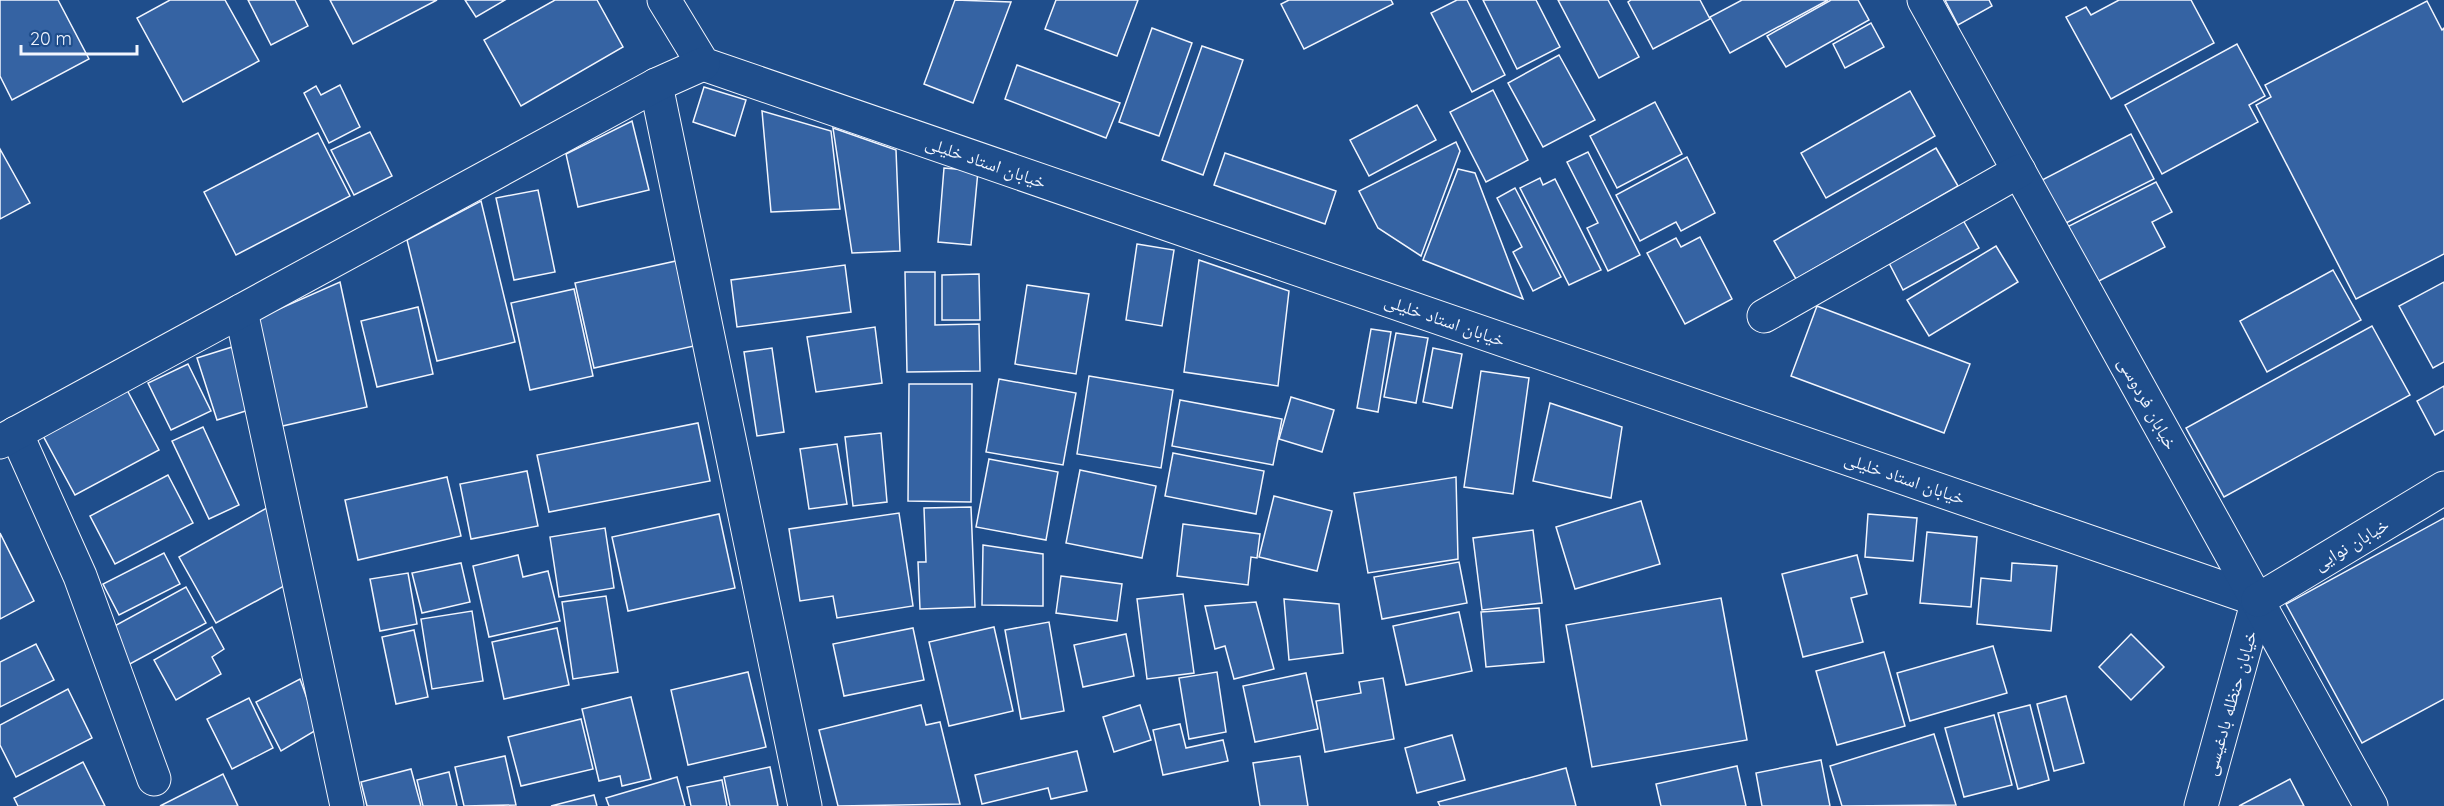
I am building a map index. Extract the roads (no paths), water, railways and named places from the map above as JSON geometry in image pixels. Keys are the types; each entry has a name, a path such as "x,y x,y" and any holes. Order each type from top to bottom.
{"street":[{"path":"154,779 80,576 8,437 656,85 703,64 664,0"},
{"name":"خیابان فردوسی","path":"1924,0 2371,806"},
{"name":"خیابان استاد خلیلی","path":"703,64 2258,600"},
{"path":"656,85 805,806"},
{"path":"1764,316 2019,171"},
{"path":"241,311 347,806"},
{"name":"خیابان نوایی","path":"2258,600 2444,488"},
{"name":"خیابان حنظله بادغیسی","path":"2201,806 2258,600"}]}
